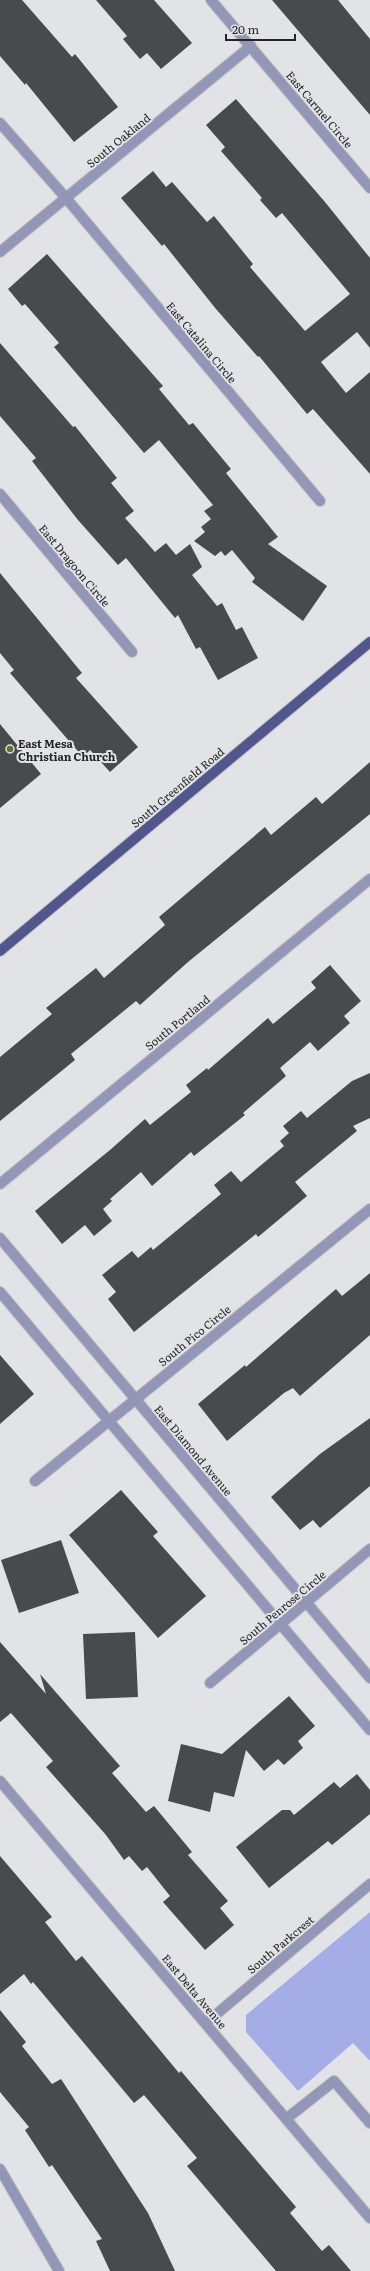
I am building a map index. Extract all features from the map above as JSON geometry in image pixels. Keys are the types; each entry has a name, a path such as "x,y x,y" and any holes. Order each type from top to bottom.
{"main road":[{"name":"South Greenfield Road","path":"0,951 370,642"}],"street":[{"name":"East Carmel Circle","path":"211,0 370,188"},
{"name":"South Oakland","path":"0,252 251,46"},
{"name":"East Catalina Circle","path":"0,123 66,198 320,501"},
{"name":"East Dragoon Circle","path":"0,494 132,652"},
{"name":"South Portland","path":"0,1184 370,879"},
{"name":"South Pico Circle","path":"35,1481 107,1421 370,1210"},
{"name":"East Diamond Avenue","path":"0,1238 370,1678"},
{"path":"0,1292 107,1421 370,1730"},
{"name":"South Penrose Circle","path":"210,1683 370,1549"},
{"name":"East Delta Avenue","path":"0,1780 370,2218"},
{"name":"South Parkcrest","path":"206,2023 370,1884"},
{"path":"286,2119 334,2081 370,2123"},
{"path":"0,2169 59,2271"}],"shaded area":[{"path":"370,1912 370,2061 353,2043 298,2091 246,2032 246,2015"}],"building":[{"path":"0,0 22,0 72,57 75,54 118,107 74,142 26,83 25,85 0,56"},
{"path":"96,0 154,0 192,43 161,69 147,53 140,59 123,39 127,36"},
{"path":"272,0 338,0 370,39 370,115"},
{"path":"236,99 325,202 370,258 370,348 357,332 321,362 346,393 370,372 370,474 313,409 307,414 259,356 258,357 216,309 164,244 162,246 121,198 153,171 166,187 172,182 207,222 214,216 253,264 250,267 305,331 350,294 282,213 276,218 260,200 262,198 221,151 225,147 206,125"},
{"path":"47,254 163,386 159,389 189,425 193,423 231,469 226,473 278,537 268,544 327,586 303,621 252,582 255,578 232,550 225,556 221,551 215,556 194,541 205,532 201,527 211,519 204,511 213,505 159,440 144,453 54,347 59,343 25,304 22,306 8,289"},
{"path":"0,343 73,427 75,426 117,478 111,483 134,511 125,518 155,552 166,543 176,555 190,544 202,567 192,575 217,606 222,603 236,630 242,627 258,658 218,680 200,647 196,649 178,615 175,618 126,558 118,565 78,520 32,461 36,458 0,416"},
{"path":"0,573 82,673 76,678 138,747 110,772 90,750 83,757 10,673 14,670 0,653"},
{"name":"East Mesa Christian Church","path":"0,724 41,774 0,808"},
{"path":"370,762 370,814 188,962 140,1005 136,1001 71,1054 75,1060 0,1121 0,1057 52,1014 46,1008 96,968 104,978 165,925 159,917 265,827 271,835 316,797 322,804"},
{"path":"330,965 361,1001 344,1016 350,1023 318,1051 310,1042 280,1068 286,1076 243,1113 245,1115 194,1156 191,1152 152,1186 141,1172 110,1199 112,1201 103,1209 112,1221 94,1236 85,1225 62,1244 35,1211 110,1150 145,1119 150,1125 191,1092 186,1085 207,1068 208,1070 268,1018 273,1024 316,988 311,982"},
{"path":"370,1073 370,1118 353,1126 357,1131 295,1182 307,1196 258,1237 256,1234 134,1332 108,1299 116,1292 102,1275 132,1251 138,1258 151,1247 153,1250 221,1194 214,1185 231,1171 241,1182 284,1146 280,1141 289,1133 283,1126 301,1111 307,1118 352,1081"},
{"path":"370,1273 370,1335 300,1396 293,1388 284,1393 227,1441 198,1404 245,1365 246,1367 336,1289 342,1296"},
{"path":"0,1355 34,1394 0,1424"},
{"path":"370,1418 370,1486 320,1528 313,1520 300,1530 271,1497 320,1454"},
{"path":"121,1490 158,1532 153,1536 206,1596 158,1638 69,1535"},
{"path":"61,1540 79,1593 19,1613 1,1560"},
{"path":"135,1632 138,1697 86,1699 83,1634"},
{"path":"0,1642 46,1694 40,1674 120,1766 112,1773 146,1812 154,1806 192,1852 188,1855 228,1901 220,1908 234,1925 205,1950 163,1902 170,1896 147,1867 142,1871 129,1856 124,1860 106,1835 46,1767 53,1761 11,1713 0,1722"},
{"path":"289,1696 315,1726 298,1741 303,1748 284,1765 278,1759 264,1771 246,1750 234,1797 214,1792 210,1812 168,1801 181,1744 222,1754"},
{"path":"357,1774 370,1790 370,1814 332,1845 328,1841 269,1888 236,1847 282,1810 290,1810 294,1815 334,1782 340,1788"},
{"path":"0,1856 52,1917 45,1922 76,1961 82,1956 179,2073 181,2071 296,2207 290,2213 322,2251 329,2245 351,2271 276,2271 187,2166 197,2158 144,2095 134,2103 33,1982 31,1984 24,1974 0,1994"},
{"path":"0,2010 26,2042 22,2046 52,2084 61,2079 148,2213 175,2271 110,2271 96,2241 102,2239 52,2165 49,2167 25,2130 29,2127 0,2092"}],"place":[{"name":"East Mesa Christian Church","path":"10,749"}]}
